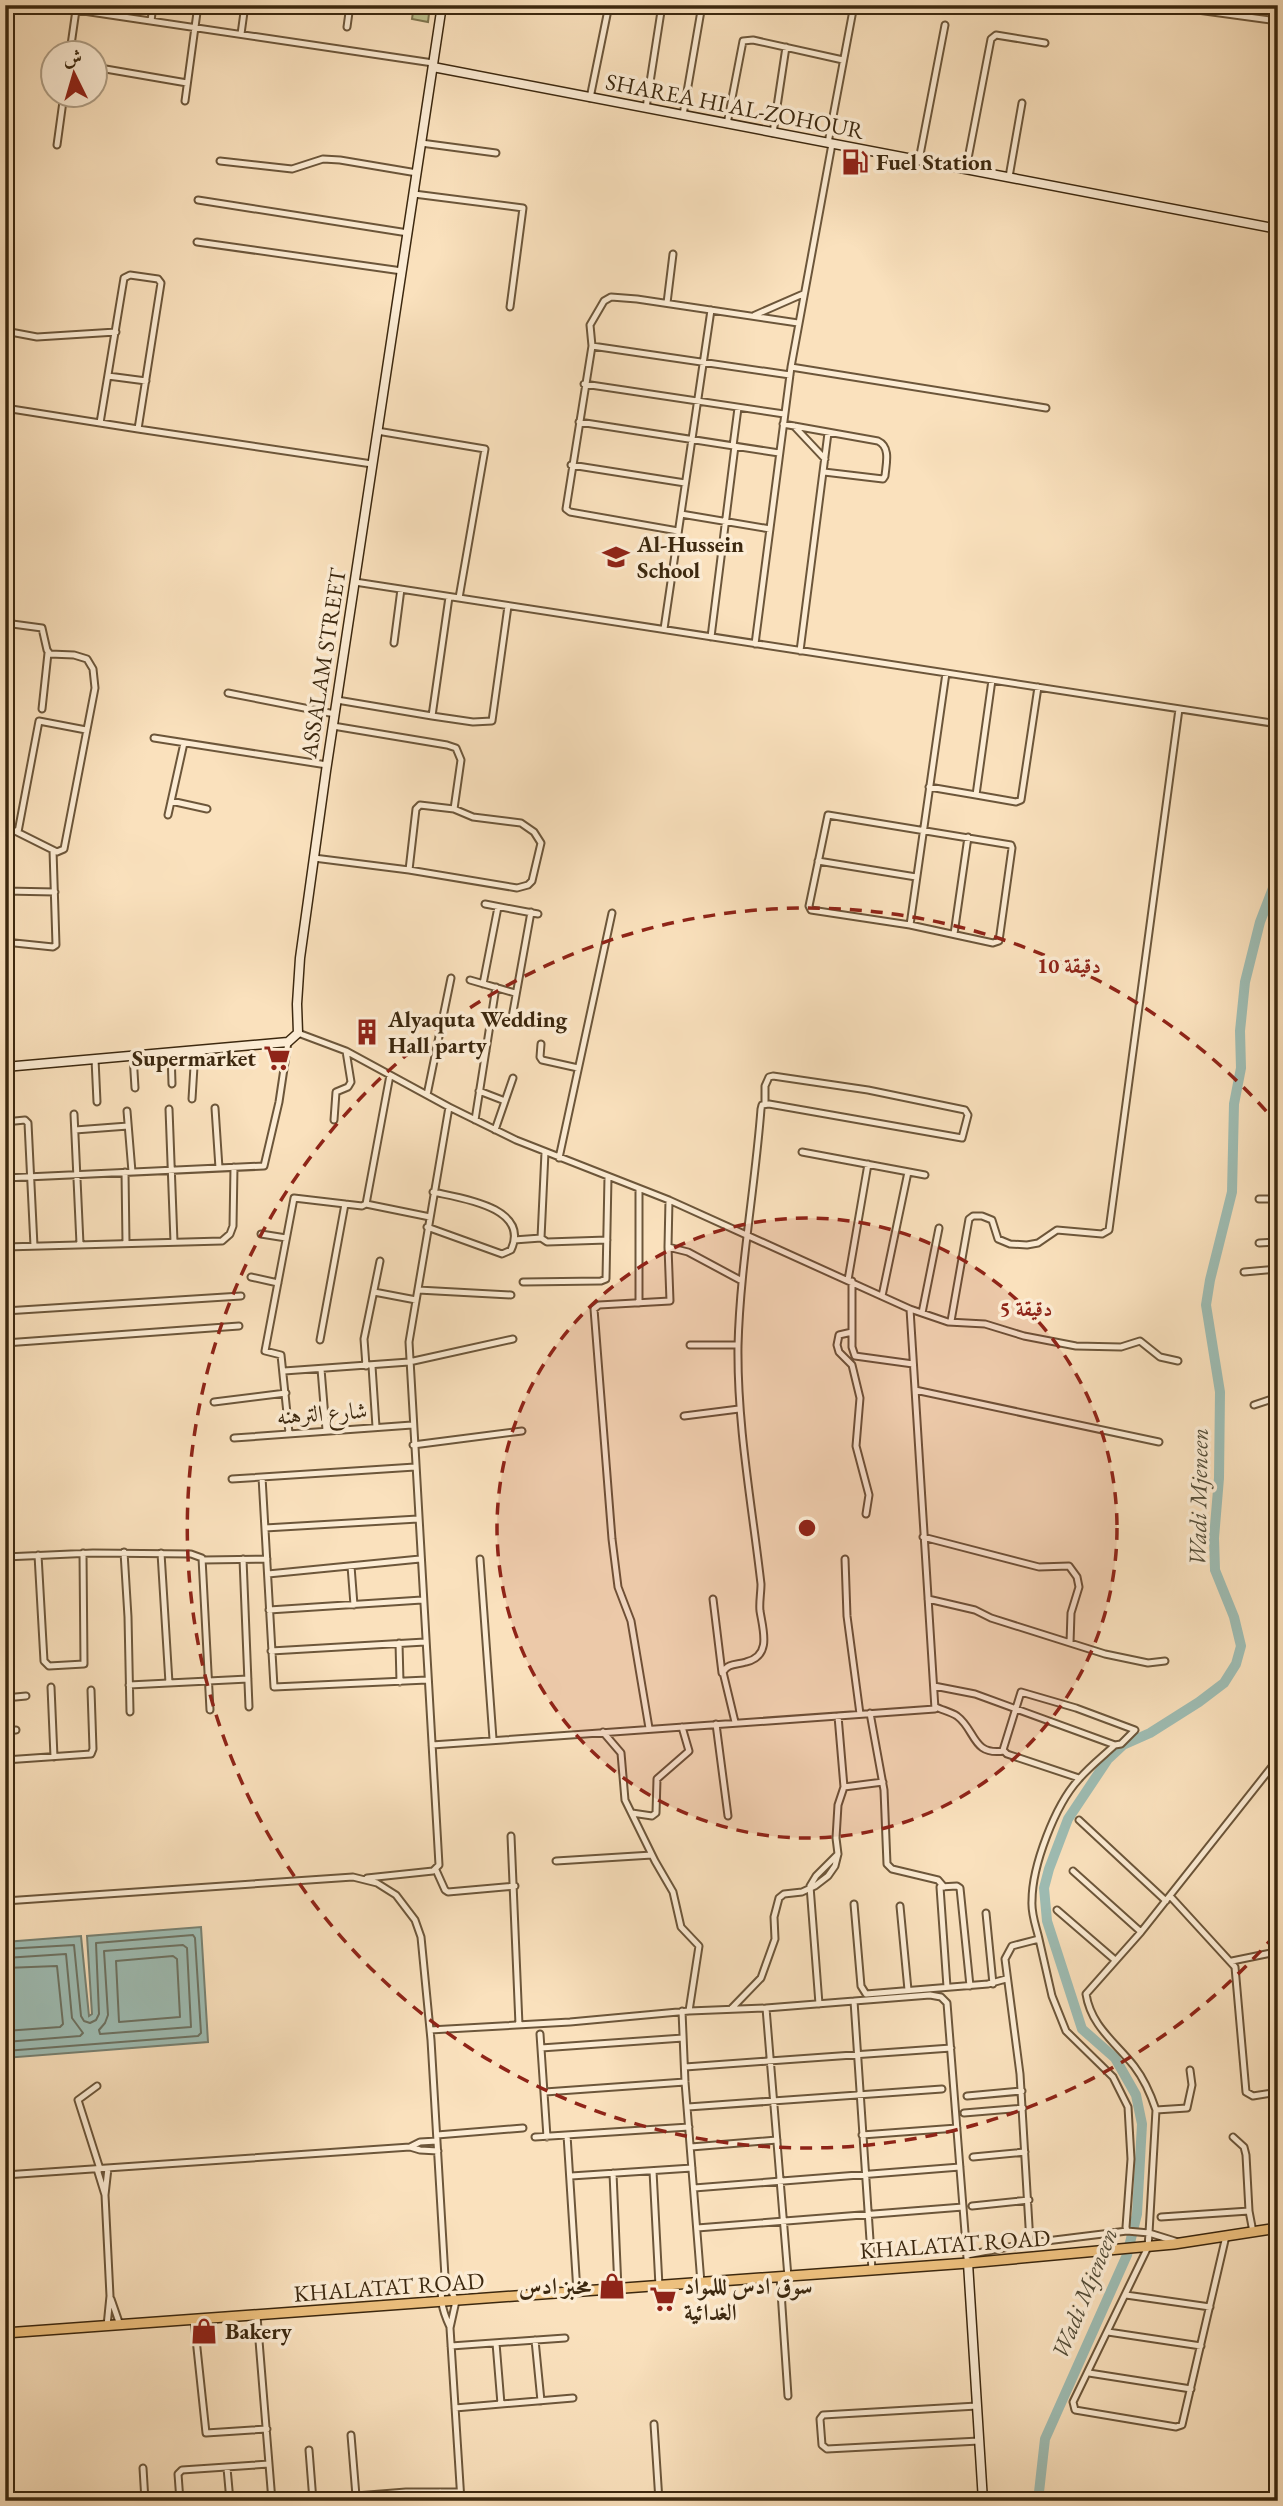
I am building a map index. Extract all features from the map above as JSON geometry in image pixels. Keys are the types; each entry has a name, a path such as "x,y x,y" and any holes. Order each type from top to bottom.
{"main road":[{"name":"ASSALAM STREET","path":"298,1033 299,973 327,765 442,5"},
{"name":"SHAREA HI AL-ZOHOUR","path":"433,65 683,116 1278,229"},
{"path":"5,1067 288,1042 298,1033"},
{"name":"KHALATAT ROAD","path":"5,2333 784,2277 968,2259 1109,2251 1278,2228"},
{"path":"968,2259 983,2501"}],"street":[{"path":"43,5 433,65"},
{"path":"151,21 153,5"},
{"path":"185,101 198,5"},
{"path":"241,34 245,5"},
{"path":"347,27 350,5"},
{"path":"590,97 609,5"},
{"path":"646,108 662,5"},
{"path":"683,116 702,5"},
{"path":"755,644 791,367 854,7 835,5"},
{"path":"1161,5 1278,21"},
{"path":"72,38 76,10"},
{"path":"919,160 945,24"},
{"path":"966,169 991,39 996,35 1045,43"},
{"path":"727,124 741,44 746,40 843,60"},
{"path":"773,133 786,47"},
{"path":"108,69 187,83"},
{"path":"1009,177 1022,103"},
{"path":"57,145 62,108"},
{"path":"421,144 496,153"},
{"path":"220,161 292,169 323,159 340,159 417,173"},
{"path":"414,194 523,208 510,307"},
{"path":"198,201 408,233"},
{"path":"197,242 402,271"},
{"path":"667,303 673,254"},
{"path":"100,423 124,278 130,275 160,280 138,429"},
{"path":"752,316 803,294"},
{"path":"678,531 567,512 565,506 592,346 590,325 607,298 616,296 798,323"},
{"path":"664,629 711,310"},
{"path":"5,331 45,337 116,332"},
{"path":"592,346 790,375"},
{"path":"791,367 1046,408"},
{"path":"108,376 146,381"},
{"path":"584,384 784,414"},
{"path":"5,408 372,464"},
{"path":"711,637 738,408"},
{"path":"579,422 779,453"},
{"path":"783,424 882,443 887,449 885,476 880,479 824,472"},
{"path":"794,426 825,459"},
{"path":"377,431 485,449 459,598"},
{"path":"800,651 828,433"},
{"path":"572,466 685,483"},
{"path":"681,514 770,529"},
{"path":"355,582 1278,724"},
{"path":"394,643 401,589"},
{"path":"432,716 449,597"},
{"path":"337,699 473,722 492,721 508,606"},
{"path":"5,623 43,628 48,653 42,709"},
{"path":"5,826 53,850 60,852 64,849 95,688 93,669 89,661 80,656 48,653"},
{"path":"909,925 946,673"},
{"path":"976,795 992,680"},
{"path":"929,787 1020,801 1038,687"},
{"path":"228,693 335,714"},
{"path":"948,1322 951,1321 969,1219 973,1216 992,1220 996,1238 1010,1244 1034,1244 1058,1230 1102,1234 1108,1230 1179,709"},
{"path":"18,832 39,721 86,730"},
{"path":"333,726 452,746 459,752 461,760 454,809"},
{"path":"154,738 327,765"},
{"path":"168,815 184,743"},
{"path":"171,801 207,809"},
{"path":"314,858 523,887 532,881 541,847 534,832 521,823 473,817 454,809 424,805 417,807 409,870"},
{"path":"828,815 923,829 1012,846 1000,938 996,943 909,925 811,910 809,906 828,815"},
{"path":"5,835 7,942 53,947 57,945 53,850"},
{"path":"954,934 968,837"},
{"path":"818,861 916,877"},
{"path":"6,891 55,892"},
{"path":"485,904 538,914"},
{"path":"483,984 498,907"},
{"path":"510,1023 531,912"},
{"path":"559,1158 612,913"},
{"path":"426,1095 451,978"},
{"path":"470,980 515,993"},
{"path":"475,1119 496,987"},
{"path":"298,1033 346,1051 495,1130 748,1234 910,1309 948,1322 985,1324 1024,1336 1076,1346 1121,1347 1140,1341 1160,1357 1178,1361"},
{"path":"5,1178 266,1165 288,1042"},
{"path":"541,1044 542,1060 578,1068"},
{"path":"461,1046 485,1051"},
{"path":"192,1099 195,1050"},
{"path":"334,1120 336,1092 348,1087 351,1082 346,1051"},
{"path":"171,1052 172,1084"},
{"path":"133,1055 135,1088"},
{"path":"95,1059 97,1102"},
{"path":"366,1203 390,1075"},
{"path":"722,1676 727,1666 758,1657 765,1640 760,1610 761,1584 739,1409 738,1345 742,1281 761,1109 765,1104 767,1081 774,1076 867,1090 965,1110 968,1115 962,1138 765,1104"},
{"path":"495,1130 513,1078"},
{"path":"479,1091 505,1101"},
{"path":"436,1870 439,1865 409,1340 449,1107"},
{"path":"215,1108 219,1168"},
{"path":"169,1109 174,1242"},
{"path":"126,1243 127,1111"},
{"path":"74,1114 80,1244"},
{"path":"5,1122 27,1122 34,1246"},
{"path":"75,1130 128,1126"},
{"path":"541,1238 545,1152"},
{"path":"802,1152 925,1175"},
{"path":"868,1164 850,1280 855,1356 913,1364"},
{"path":"5,1247 222,1241 227,1238 233,1226 234,1167"},
{"path":"882,1296 908,1172"},
{"path":"523,1282 604,1280 608,1177"},
{"path":"639,1189 639,1303"},
{"path":"427,1227 502,1254 511,1250 514,1240 512,1226 502,1213 478,1203 433,1192"},
{"path":"289,1433 280,1354 265,1351 294,1198 362,1206 366,1203 430,1217"},
{"path":"1259,1199 1278,1199"},
{"path":"649,1728 631,1621 618,1587 594,1309 599,1305 670,1301 668,1200"},
{"path":"320,1340 345,1204"},
{"path":"922,1313 939,1228"},
{"path":"261,1234 286,1238"},
{"path":"514,1240 607,1240"},
{"path":"1259,1243 1278,1242"},
{"path":"668,1247 688,1252 742,1281"},
{"path":"376,1426 364,1339 380,1261"},
{"path":"1244,1272 1278,1269"},
{"path":"251,1277 278,1283"},
{"path":"418,1290 511,1295"},
{"path":"374,1292 416,1300"},
{"path":"5,1311 240,1296"},
{"path":"910,1309 936,1707"},
{"path":"5,1343 239,1326"},
{"path":"852,1332 839,1335 837,1345 842,1356 852,1365 860,1398 856,1446 869,1495 866,1514"},
{"path":"284,1371 409,1362 513,1339"},
{"path":"690,1345 738,1345"},
{"path":"321,1369 326,1430"},
{"path":"915,1391 1159,1442"},
{"path":"214,1402 286,1393"},
{"path":"1254,1405 1278,1398"},
{"path":"684,1416 739,1409"},
{"name":"شارع الترهنه","path":"234,1438 412,1425"},
{"path":"413,1445 522,1431"},
{"path":"232,1479 415,1467"},
{"path":"262,1477 273,1685 277,1688 427,1680"},
{"path":"265,1528 418,1519"},
{"path":"923,1537 1039,1567 1069,1566 1079,1583 1071,1613 1070,1643"},
{"path":"124,1552 130,1712"},
{"path":"5,1557 124,1552 200,1556 203,1560 210,1710"},
{"path":"38,1555 44,1661 49,1666 84,1664 83,1553"},
{"path":"161,1553 169,1683"},
{"path":"243,1559 249,1707"},
{"path":"203,1560 267,1559"},
{"path":"268,1574 420,1559"},
{"path":"480,1559 493,1740"},
{"path":"845,1559 847,1616 860,1714"},
{"path":"351,1566 354,1605"},
{"path":"713,1599 722,1676 735,1722"},
{"path":"928,1599 975,1610 991,1618 1105,1654 1148,1663 1165,1661"},
{"path":"269,1610 422,1600"},
{"path":"271,1651 425,1642"},
{"path":"399,1643 401,1682"},
{"path":"129,1685 248,1679"},
{"path":"934,1686 975,1694 1016,1710 1115,1745 1121,1744 1135,1730 1025,1691 1020,1694 1016,1710 1002,1746 1004,1751 1079,1778"},
{"path":"51,1687 54,1757"},
{"path":"5,1760 92,1752 91,1690"},
{"path":"5,1698 26,1696"},
{"path":"432,1745 936,1707 960,1719 983,1749 992,1752 1004,1751"},
{"path":"870,1713 883,1782 888,1867 938,1880 944,1887"},
{"path":"732,2008 761,1978 775,1939 774,1917 779,1898 784,1894 809,1889 833,1871 838,1854 838,1805 844,1787 838,1716"},
{"path":"716,1724 728,1816"},
{"path":"632,1813 652,1816 656,1813 657,1779 689,1751 682,1727"},
{"path":"5,1731 16,1730"},
{"path":"603,1732 621,1753 625,1800 673,1892 681,1927 699,1946 683,2038 701,2283"},
{"path":"1115,1745 1079,1778 1063,1803 1045,1843 1036,1874 1032,1911 1052,1996 1066,2031 1113,2077 1128,2107 1131,2160 1125,2220 1127,2231"},
{"path":"1226,2236 1182,2425 1176,2427 1075,2410 1073,2402 1089,2374 1148,2247 1156,2110 1147,2086 1135,2067 1101,2031 1086,1997 1088,1990 1141,1932 1278,1759"},
{"path":"844,1787 883,1782"},
{"path":"1079,1820 1168,1898 1232,1961 1236,1970 1246,2092 1253,2096 1278,2092"},
{"path":"511,1836 519,2025"},
{"path":"556,1861 652,1855"},
{"path":"363,1879 436,1870"},
{"path":"436,1870 448,1892 515,1886"},
{"path":"1073,1871 1141,1932"},
{"path":"5,1900 353,1877 386,1888 396,1895 410,1912 419,1930 430,2030 438,2151 445,2277 441,2302 450,2328"},
{"path":"947,1987 939,1889 957,1886 960,1888 970,1986"},
{"path":"809,1889 820,2004"},
{"path":"854,1904 863,1991 868,1994 993,1984 1006,1979"},
{"path":"900,1906 908,1990"},
{"path":"1057,1910 1115,1960"},
{"path":"986,1913 993,1984"},
{"path":"1030,2243 1022,2091 1005,1959 1008,1950 1017,1944 1039,1939"},
{"path":"1232,1961 1271,1953 1274,1956 1278,1993"},
{"path":"430,2030 930,1995 941,1997 947,2003 968,2259 1030,2243 1127,2231 1149,2233 1181,2243"},
{"path":"853,2001 872,2270"},
{"path":"766,2008 784,2221 788,2396"},
{"path":"540,2034 547,2137"},
{"path":"541,2048 683,2038"},
{"path":"685,2067 951,2049"},
{"path":"1156,2110 1187,2108 1192,2085 1190,2070"},
{"path":"545,2092 685,2082"},
{"path":"97,2086 78,2100 104,2195 110,2297 107,2326"},
{"path":"688,2107 942,2089"},
{"path":"967,2096 1022,2091"},
{"path":"964,2113 1023,2108"},
{"path":"535,2137 689,2127"},
{"path":"410,2147 437,2138 523,2128"},
{"path":"862,2134 957,2128"},
{"path":"568,2135 577,2292"},
{"path":"1233,2137 1244,2147 1247,2155 1249,2211 1253,2232"},
{"path":"691,2147 777,2140"},
{"path":"5,2175 410,2147 438,2151"},
{"path":"973,2157 1026,2152"},
{"path":"694,2188 960,2167"},
{"path":"104,2195 108,2168"},
{"path":"570,2176 692,2168"},
{"path":"653,2171 659,2286"},
{"path":"613,2173 618,2289"},
{"path":"972,2206 1029,2200"},
{"path":"697,2228 963,2207"},
{"path":"1161,2217 1249,2211"},
{"path":"445,2277 456,2301 450,2328 461,2501"},
{"path":"1126,2295 1210,2307"},
{"path":"110,2297 120,2325"},
{"path":"257,2316 272,2501"},
{"path":"194,2320 206,2433 267,2429"},
{"path":"1108,2332 1201,2346"},
{"path":"451,2346 565,2338"},
{"path":"535,2340 541,2400"},
{"path":"496,2343 501,2404"},
{"path":"1089,2374 1191,2389"},
{"path":"455,2408 573,2398"},
{"path":"977,2406 823,2415 820,2419 822,2445 827,2449 979,2441"},
{"path":"654,2424 659,2501"},
{"path":"351,2435 356,2496"},
{"path":"309,2450 314,2501 318,2498 460,2492"},
{"path":"180,2501 179,2472 269,2464"},
{"path":"143,2468 145,2501"},
{"path":"228,2468 230,2501"},
{"path":"440,2491 447,2501"}],"green space":[{"path":"414,5 430,5 428,22 412,19"}],"water":[{"path":"201,1927 208,2042 5,2058 5,1942 81,1936 89,2016 92,2014 87,1936"}],"waterway":[{"name":"Wadi Mjeneen","path":"1038,2501 1045,2439 1127,2255 1137,2214 1142,2124 1136,2095 1115,2058 1082,2029 1047,1921 1044,1888 1068,1819 1108,1759 1123,1745 1150,1733 1224,1683 1236,1664 1241,1646 1234,1617 1215,1570 1220,1392 1206,1305 1232,1192 1234,1104 1241,1068 1240,1031 1245,982 1260,922 1278,875"}],"place":[{"name":"Fuel Station","path":"855,162"},
{"name":"Al-Hussein School","path":"616,557"},
{"name":"Alyaquta Wedding Hall party","path":"367,1032"},
{"name":"Supermarket","path":"277,1058"},
{"name":"مخبز ادس","path":"612,2286"},
{"name":"سوق ادس لللمواد الغدائية","path":"663,2299"},
{"name":"Bakery","path":"204,2331"}]}
